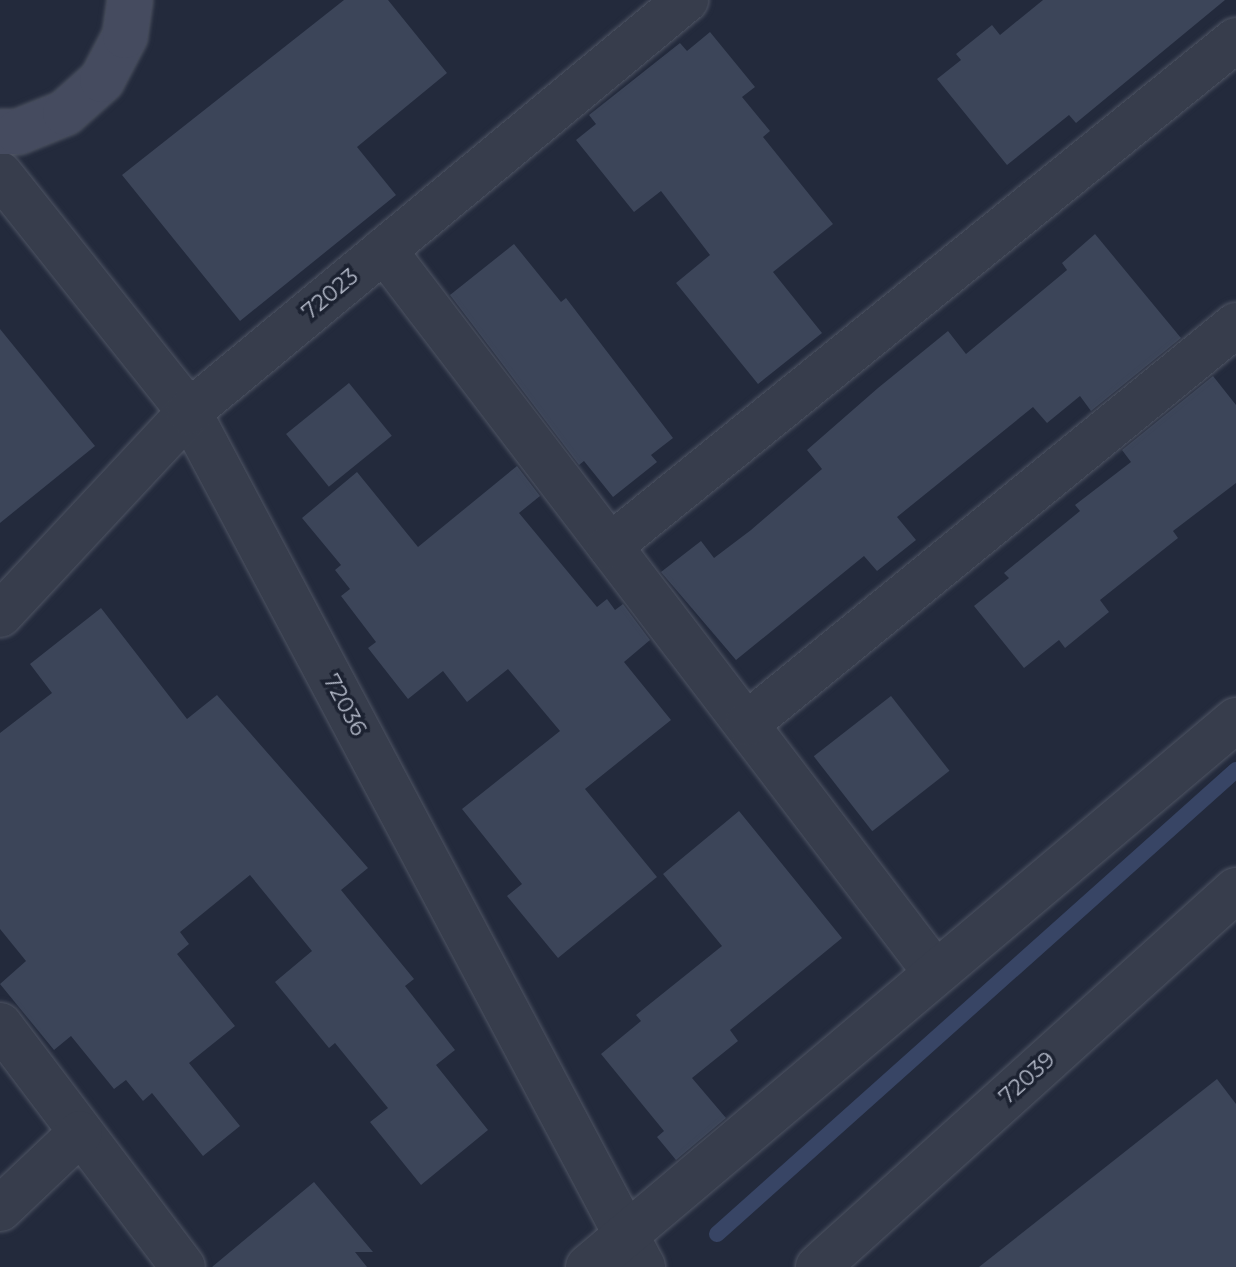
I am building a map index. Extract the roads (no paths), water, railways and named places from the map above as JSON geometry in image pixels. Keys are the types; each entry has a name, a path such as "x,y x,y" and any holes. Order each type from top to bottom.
{"main road":[{"path":"0,132 18,132 65,113 102,80 125,36 130,0"}],"street":[{"name":"72023","path":"0,615 189,412 686,0"},
{"path":"610,546 1236,40"},
{"name":"72036","path":"0,174 189,412 635,1250"},
{"path":"384,250 748,723 935,972"},
{"path":"748,723 1236,325"},
{"path":"588,1267 635,1250 935,972 1236,720"},
{"name":"72039","path":"818,1267 1236,890"},
{"path":"0,1025 183,1267"},
{"path":"0,1209 80,1133"}],"waterway":[{"path":"717,1234 1236,770"}]}
